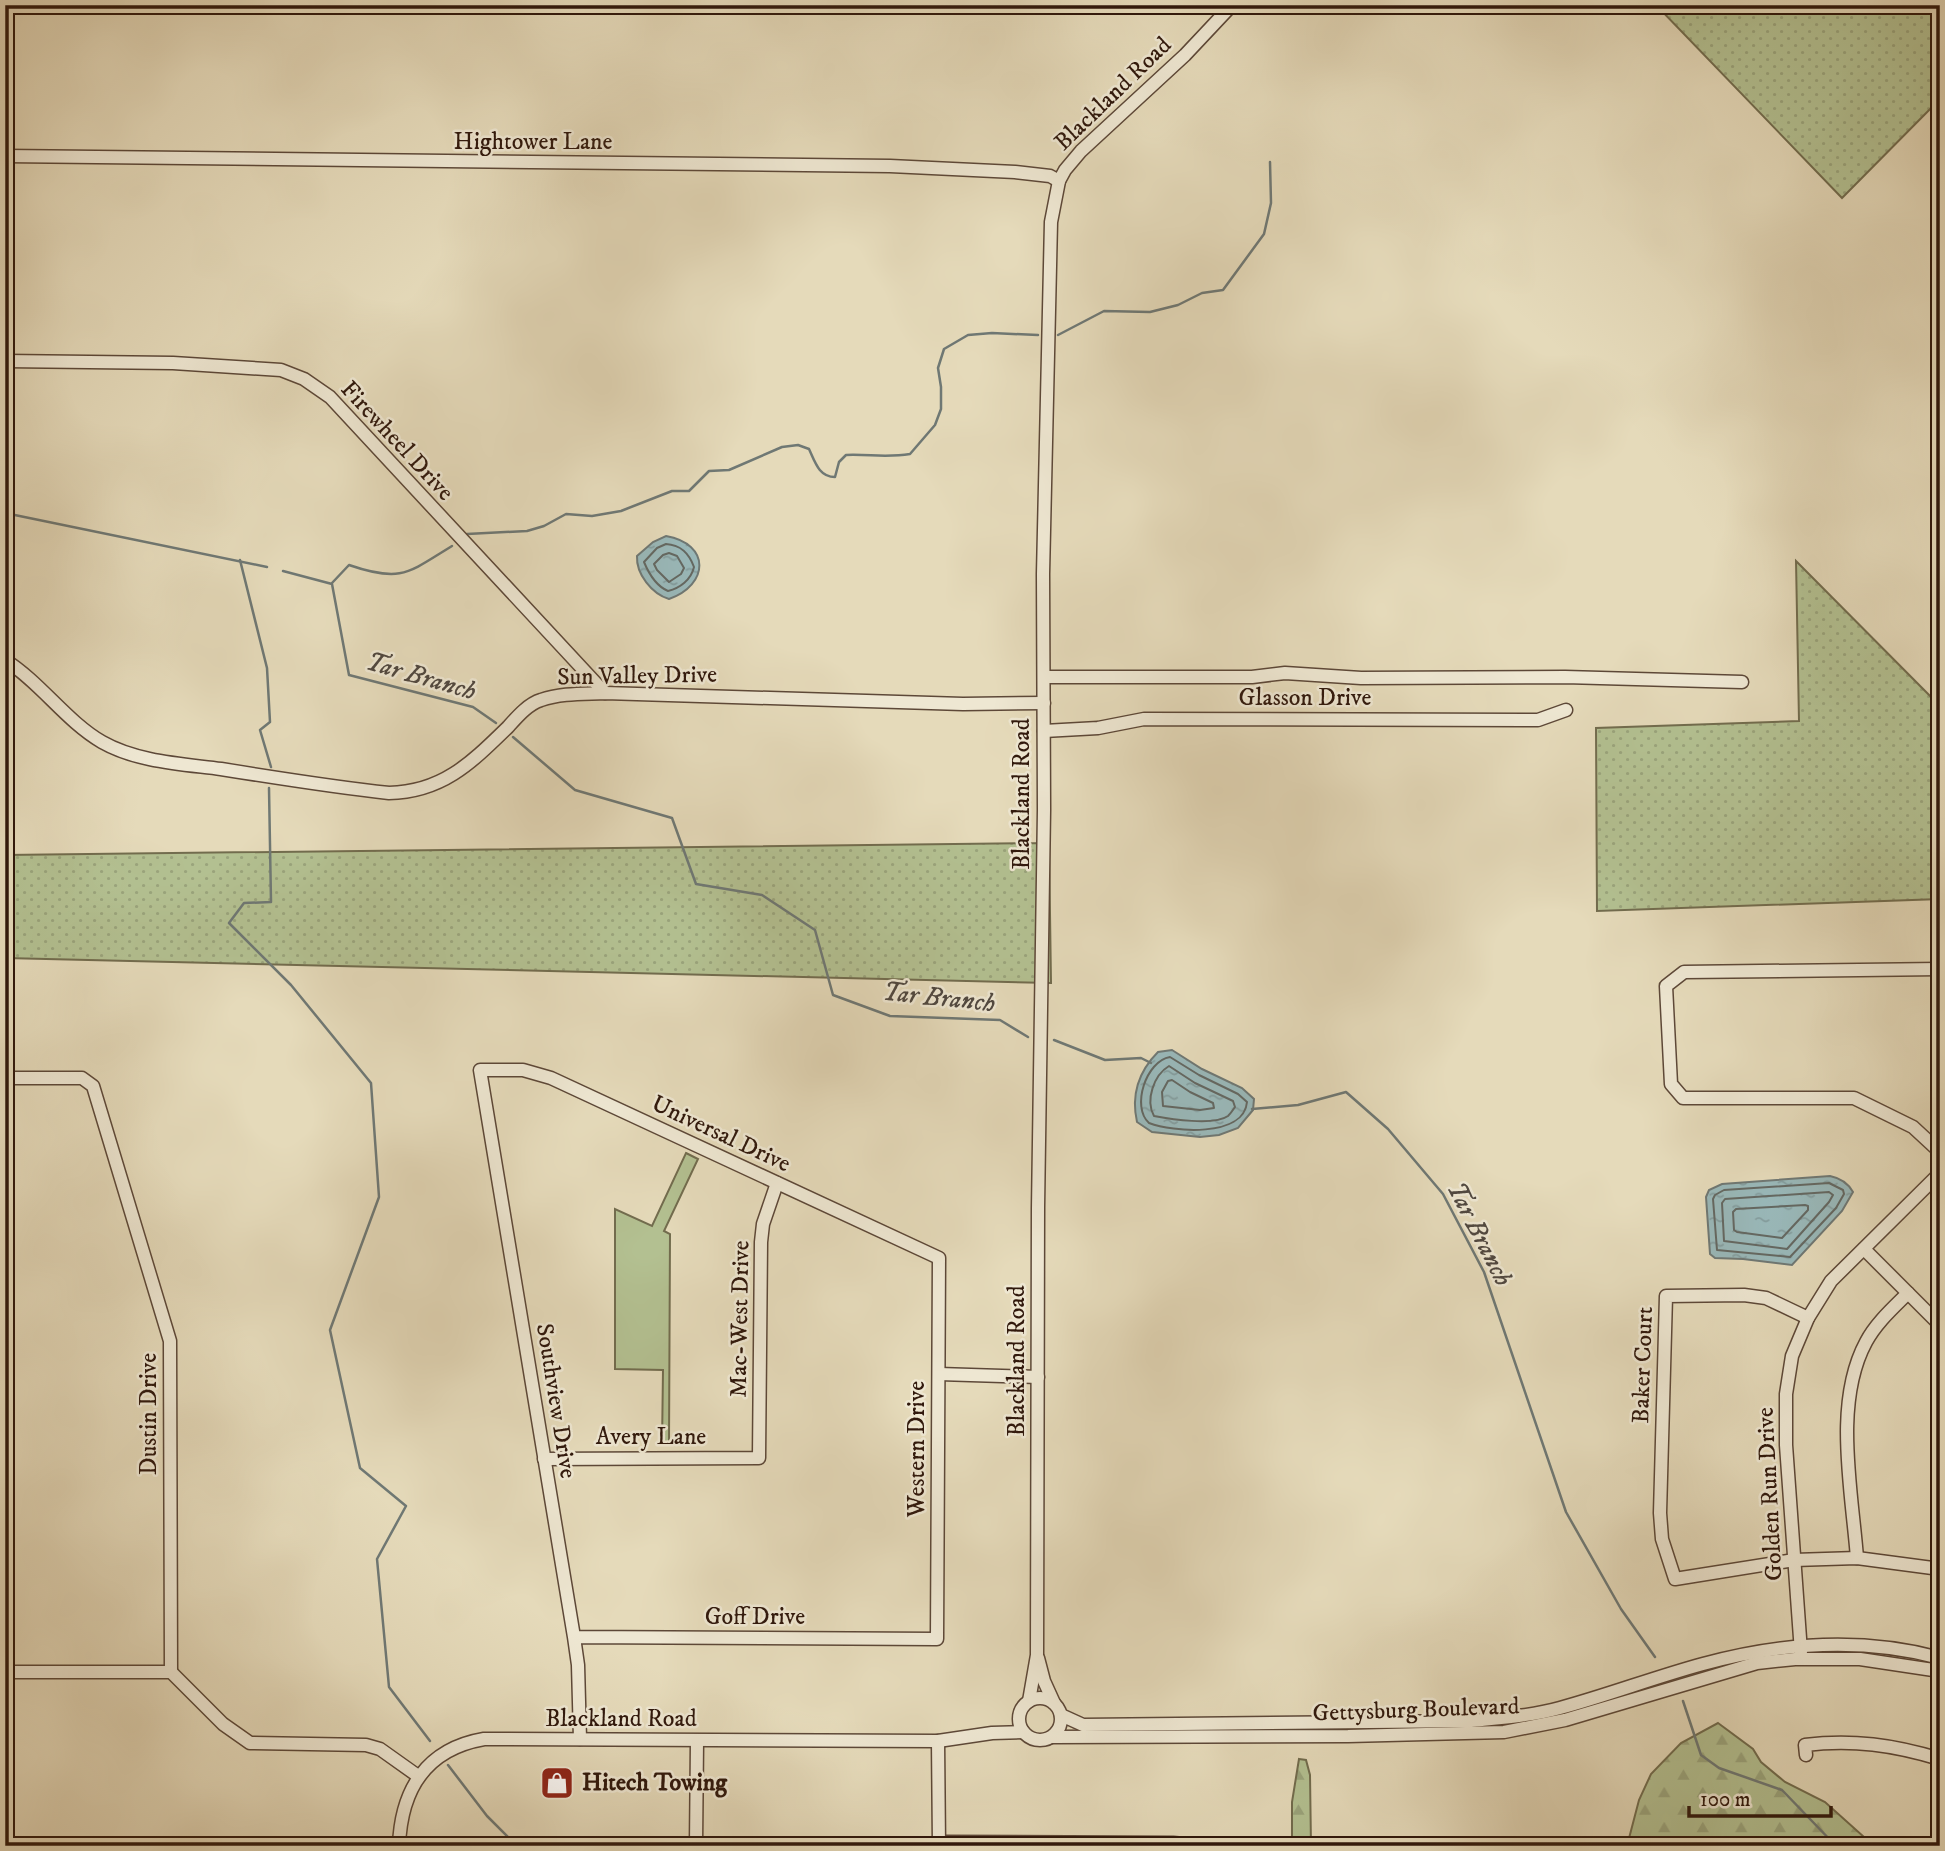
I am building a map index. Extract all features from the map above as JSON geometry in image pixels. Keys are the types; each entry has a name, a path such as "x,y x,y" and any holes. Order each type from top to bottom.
{"street":[{"name":"Blackland Road","path":"1029,1701 1037,1655 1044,677 1051,222 1059,181 1080,151 1176,64 1232,5"},
{"name":"Hightower Lane","path":"5,156 848,165 1015,172 1050,176 1059,181"},
{"name":"Firewheel Drive","path":"5,361 239,366 281,370 304,379 330,397 605,693"},
{"path":"1940,417 1940,425"},
{"name":"Sun Valley Drive","path":"5,660 39,685 80,726 111,747 162,760 390,793 421,789 446,779 484,753 523,712 539,700 565,695 605,693 963,704 1044,703"},
{"path":"1044,677 1252,677 1285,673 1361,678 1565,677 1742,682"},
{"name":"Glasson Drive","path":"1044,731 1098,728 1144,719 1538,720 1566,710"},
{"path":"1940,969 1684,972 1666,986 1671,1084 1683,1098 1854,1098 1913,1127 1940,1152"},
{"name":"Universal Drive","path":"480,1070 523,1070 551,1078 939,1258"},
{"name":"Southview Drive","path":"480,1070 574,1637 578,1665 580,1739"},
{"name":"Dustin Drive","path":"5,1078 74,1077 82,1078 93,1086 170,1341 172,1672"},
{"name":"Golden Run Drive","path":"1802,1659 1786,1445 1786,1394 1792,1356 1808,1318 1831,1282 1940,1173"},
{"name":"Mac-West Drive","path":"759,1458 761,1242 763,1224 776,1183"},
{"path":"1864,1249 1940,1325"},
{"name":"Western Drive","path":"937,1639 939,1258"},
{"path":"1857,1558 1847,1426 1854,1369 1867,1340 1882,1319 1908,1293"},
{"name":"Baker Court","path":"1794,1560 1675,1579 1662,1539 1660,1513 1665,1296 1744,1295 1766,1298 1808,1318"},
{"path":"939,1374 1038,1377"},
{"name":"Avery Lane","path":"544,1459 759,1458"},
{"path":"1794,1560 1857,1558 1940,1570"},
{"name":"Goff Drive","path":"574,1637 937,1639"},
{"name":"Gettysburg Boulevard","path":"1601,1702 1703,1664 1761,1650 1800,1645 1883,1647 1940,1658"},
{"name":"Blackland Road","path":"1037,1655 1054,1703"},
{"name":"Gettysburg Boulevard","path":"1052,1737 1364,1735 1442,1727 1601,1702 1757,1663 1802,1659 1860,1659 1940,1671"},
{"path":"5,1672 172,1672 223,1724 250,1744 366,1745 380,1749 418,1776"},
{"path":"1038,1697 1054,1703 1061,1715 1060,1726 1052,1737 1038,1741 1031,1739 1023,1732 1018,1722 1020,1712 1029,1701 1038,1697"},
{"name":"Blackland Road","path":"992,1732 1020,1712"},
{"name":"Gettysburg Boulevard","path":"1061,1715 1083,1726 1363,1721 1442,1727"},
{"path":"1363,1721 1364,1735"},
{"name":"Blackland Road","path":"399,1846 407,1796 418,1776 447,1751 471,1741 938,1741 992,1732 1023,1732"},
{"path":"696,1846 697,1741"},
{"path":"938,1741 939,1844 1159,1843 1207,1846"},
{"path":"1806,1755 1805,1745 1856,1741 1885,1745 1940,1759"}],"green space":[{"path":"1656,5 1940,5 1940,99 1842,198"},
{"path":"1796,561 1940,706 1940,899 1597,911 1596,728 1799,721"},
{"path":"1049,843 1051,983 5,958 5,855"},
{"path":"686,1153 698,1159 664,1231 670,1234 669,1445 662,1445 663,1370 615,1369 615,1209 652,1226"},
{"path":"1718,1723 1753,1749 1761,1762 1785,1782 1825,1802 1874,1846 1627,1846 1639,1800 1651,1774 1681,1743"},
{"path":"1299,1759 1306,1760 1310,1775 1311,1846 1292,1846 1292,1802"}],"water":[{"path":"666,536 681,540 691,547 699,565 692,584 669,599 657,593 646,582 637,563 637,556 653,542"},
{"path":"1172,1050 1202,1069 1242,1088 1254,1099 1253,1110 1238,1128 1219,1135 1200,1137 1152,1132 1137,1122 1135,1102 1141,1076 1158,1052"},
{"path":"1830,1176 1843,1181 1853,1192 1842,1211 1792,1265 1715,1258 1710,1254 1706,1197 1709,1190 1722,1184"}],"waterway":[{"path":"1058,335 1104,311 1150,312 1178,305 1202,293 1223,290 1264,234 1271,203 1270,162"},
{"path":"467,534 527,531 544,526 566,514 592,516 621,511 672,491 689,491 709,471 729,470 782,447 798,445 809,449 821,472 835,477 839,462 846,455 910,454 935,425 941,409 938,368 944,349 968,335 1038,335"},
{"name":"Tar Branch","path":"5,513 267,567"},
{"path":"332,583 349,565 381,573 404,572 414,569 452,546"},
{"path":"240,560 267,668 270,722 260,730 271,767"},
{"name":"Tar Branch","path":"283,571 332,584 349,675 473,707 496,723"},
{"name":"Tar Branch","path":"513,737 575,790 672,818 696,884 762,895 815,930 833,995 890,1016 1000,1020 1028,1037"},
{"path":"269,788 271,902 244,903 229,923 291,985 371,1083 379,1197 330,1330 360,1468 406,1506 377,1559 389,1687 430,1741"},
{"name":"Tar Branch","path":"1054,1040 1105,1060 1141,1058 1151,1063"},
{"name":"Tar Branch","path":"1252,1109 1298,1105 1346,1092 1388,1129 1443,1194 1484,1272 1566,1512 1621,1609 1655,1657"},
{"name":"Tar Branch","path":"1683,1701 1701,1755 1719,1768 1782,1790 1836,1846"},
{"path":"448,1765 487,1816 517,1846"}],"place":[{"name":"Hitech Towing","path":"557,1783"}]}
